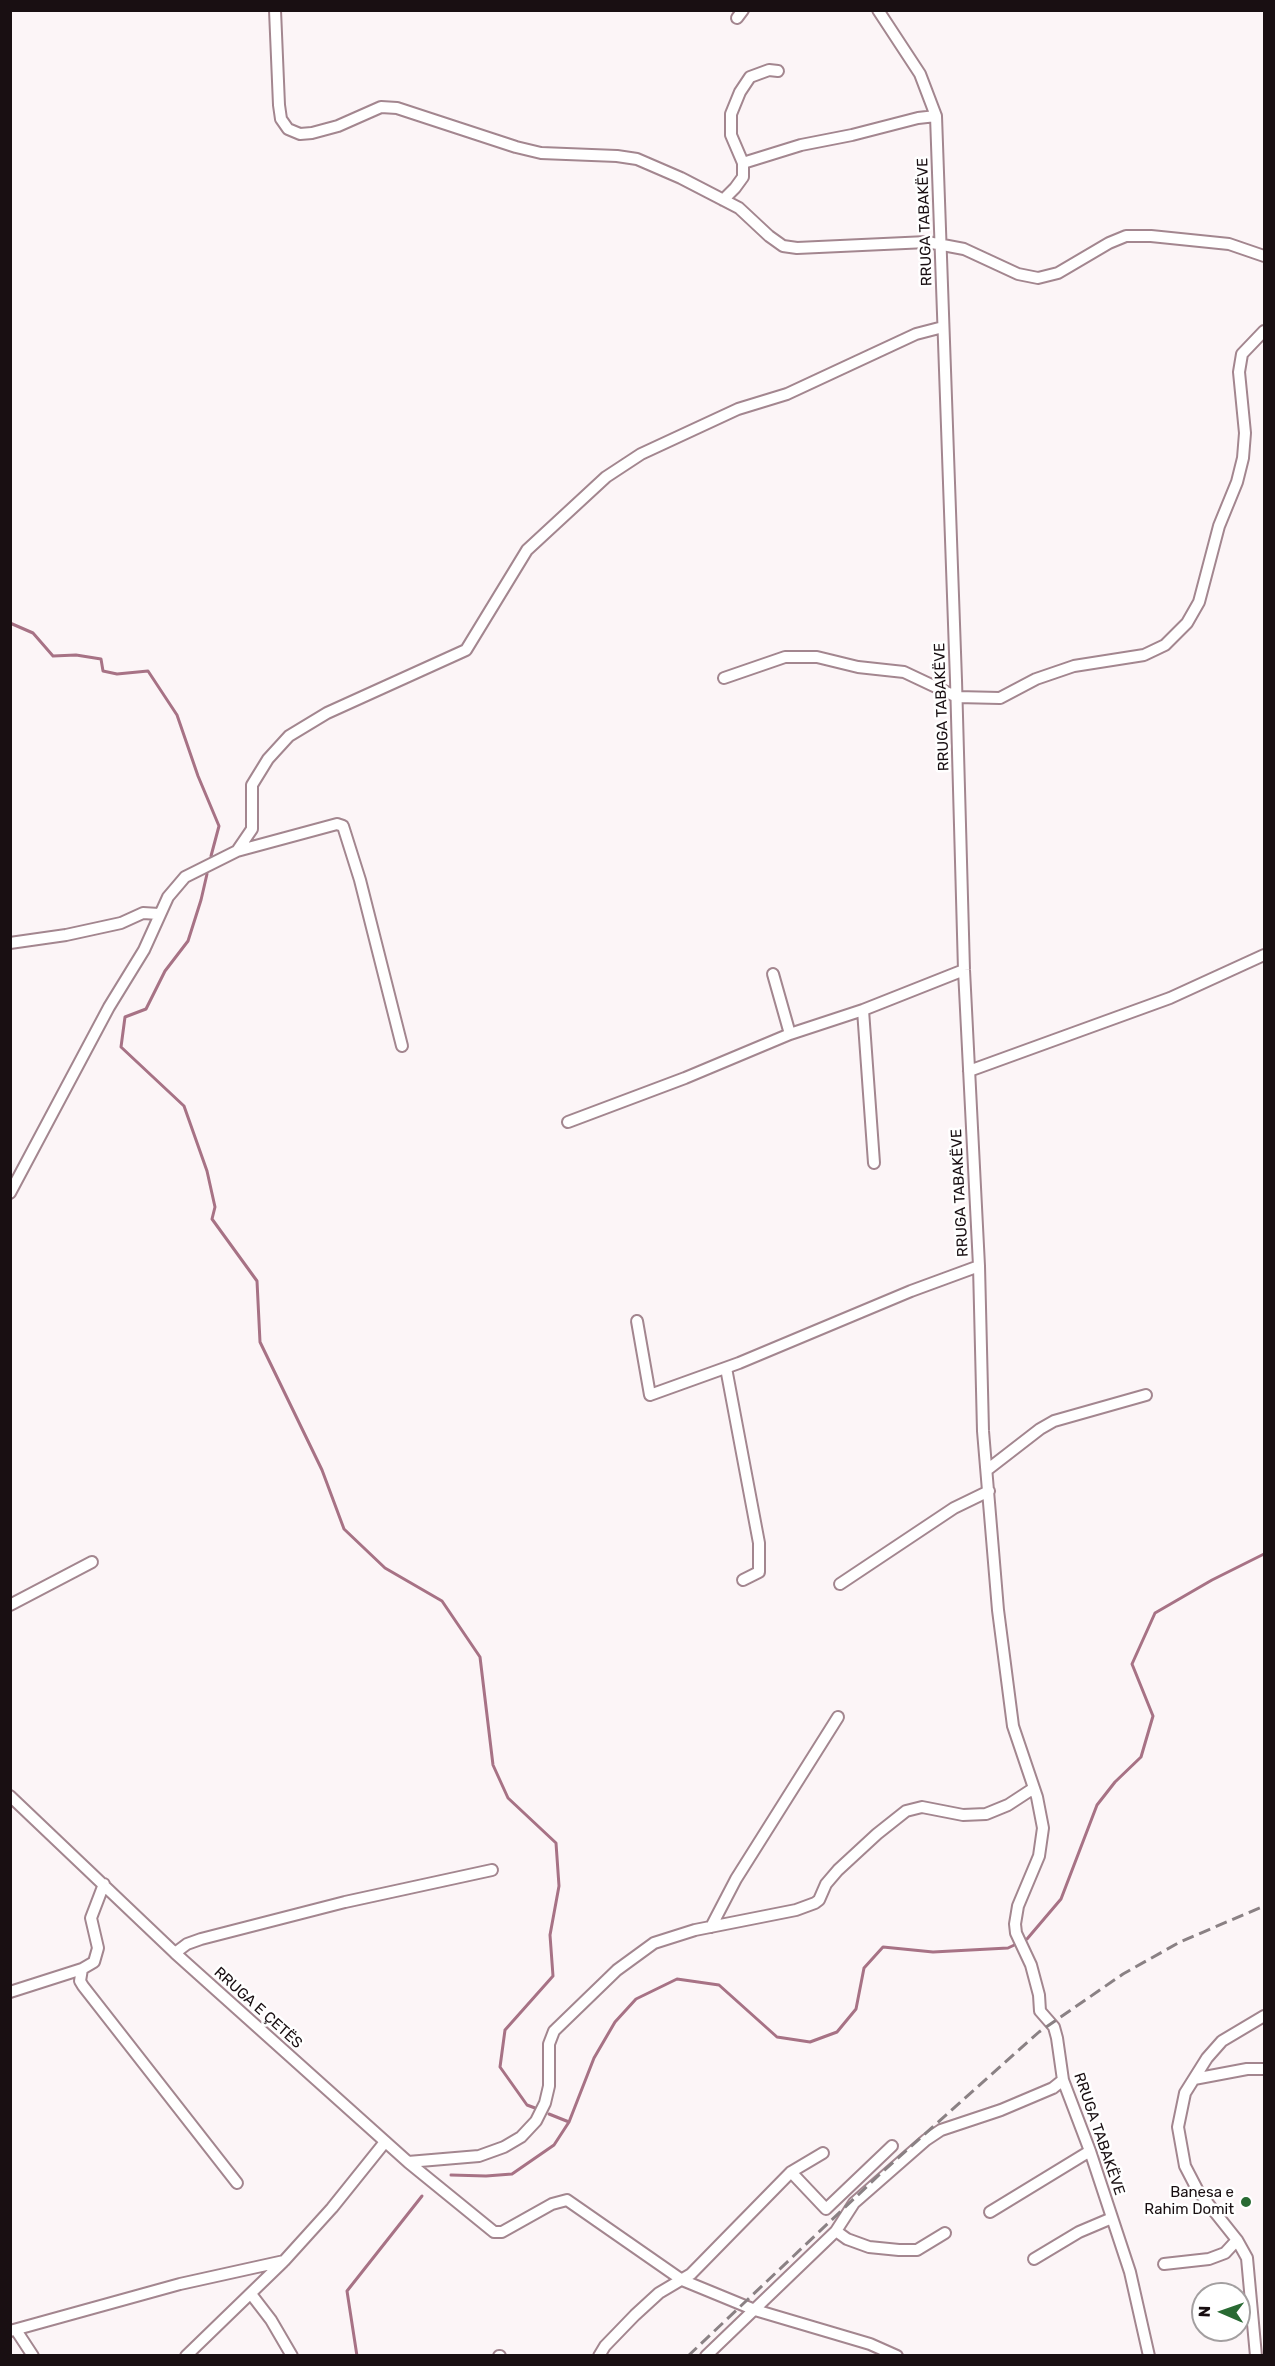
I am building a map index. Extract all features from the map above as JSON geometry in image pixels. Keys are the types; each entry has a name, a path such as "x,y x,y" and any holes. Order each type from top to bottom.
{"street":[{"path":"275,10 281,119 288,129 300,134 338,126 381,107 397,108 541,153 637,159 681,178 739,208 769,236 783,246 790,247 927,242 964,249 1017,274 1038,278 1058,273 1109,243 1126,236 1151,236 1229,244 1250,249 1264,256"},
{"name":"RRUGA TABAKËVE","path":"878,10 920,74 936,116 957,697 964,970 983,1431 998,1610 1013,1726 1042,1813 1043,1842 1016,1914 1018,1936 1035,1979 1040,2011 1054,2027 1058,2038 1064,2080 1130,2272 1149,2355"},
{"path":"723,200 743,177 742,163 731,135 730,114 750,77 769,70 778,71"},
{"path":"742,163 801,145 918,118 936,116"},
{"path":"237,851 252,829 252,785 268,759 289,736 327,713 466,650 527,550 606,477 641,454 738,409 787,394 916,334 943,327"},
{"path":"724,678 785,657 817,657 858,668 904,672 957,697 1000,698 1036,680 1074,666 1144,655 1166,645 1187,623 1199,602 1220,526 1237,482 1243,458 1245,433 1239,372 1242,354 1264,331"},
{"path":"10,1193 109,1006 144,950 168,897 185,878 237,851 337,824 343,826 360,880 402,1046"},
{"path":"10,943 66,935 121,923 143,913 159,914"},
{"path":"969,1071 1170,998 1264,955"},
{"path":"568,1122 685,1078 790,1034 863,1010 964,970"},
{"path":"773,974 790,1034"},
{"path":"863,1010 874,1163"},
{"path":"636,1321 650,1395 726,1368 911,1291 978,1266"},
{"path":"726,1368 759,1543 759,1572 743,1580"},
{"path":"987,1470 1054,1421 1146,1395"},
{"path":"840,1584 954,1508 989,1491"},
{"path":"10,1605 92,1562"},
{"path":"711,1927 736,1880 838,1717"},
{"path":"408,2162 479,2156 504,2147 521,2137 536,2121 545,2103 549,2086 549,2044 559,2025 617,1970 654,1943 711,1927 785,1913 815,1903 819,1900 826,1884 838,1870 906,1811 921,1807 963,1815 986,1814 1008,1806 1034,1788"},
{"name":"RRUGA E ÇETËS","path":"10,1796 175,1953 385,2142 494,2232 502,2232 559,2200 567,2200 682,2280"},
{"path":"175,1953 187,1944 201,1939 345,1902 492,1870"},
{"path":"10,1992 82,1969 94,1962 98,1948 91,1918 104,1884"},
{"path":"82,1969 80,1981 83,1986 237,2183"},
{"path":"1256,2355 1247,2258 1237,2240 1198,2191 1185,2166 1180,2149 1178,2127 1185,2094 1207,2058 1222,2041 1264,2016"},
{"path":"1194,2079 1264,2068"},
{"path":"706,2355 836,2231 854,2203 934,2134 1001,2110 1053,2088 1064,2080"},
{"path":"186,2355 284,2261 332,2208 385,2142"},
{"path":"791,2172 826,2209 892,2146"},
{"path":"990,2211 1090,2151"},
{"path":"599,2355 635,2315 659,2293 691,2274 791,2172 823,2153"},
{"path":"1034,2259 1079,2232 1112,2218"},
{"path":"836,2231 868,2247 899,2250 917,2250 945,2233"},
{"path":"1164,2264 1209,2259 1225,2253 1237,2240"},
{"path":"33,2355 13,2331 180,2284 284,2261"},
{"path":"682,2280 755,2310 870,2344 897,2355"},
{"path":"251,2294 271,2320 292,2355"}],"waterway":[{"path":"10,623 33,633 53,656 76,655 101,659 103,671 117,674 148,671 177,715 198,776 219,826 211,856"},
{"path":"207,874 188,941 165,971 146,1009 125,1017 121,1047 184,1106 207,1171 215,1207 212,1219 257,1281 260,1342 322,1470 344,1529 385,1568 442,1601 480,1657 493,1765 508,1798 556,1843 559,1886 550,1935 553,1976 505,2030 500,2067 527,2105 535,2108"},
{"path":"451,2175 512,2174 554,2145 569,2122 594,2058 615,2022 636,1999 677,1979 719,1985 777,2037 810,2042 837,2032 856,2009 864,1968 883,1947 933,1952 1008,1948 1027,1939 1061,1899 1097,1805 1115,1782 1141,1757 1153,1716 1132,1664 1155,1613 1212,1580 1264,1554"},
{"path":"549,2114 569,2122"},
{"path":"357,2356 347,2291 422,2196"}],"railway":[{"path":"688,2356 878,2176 1039,2032 1123,1974 1180,1942 1264,1906"}],"place":[{"name":"Banesa e Rahim Domit","path":"1246,2202"}]}
